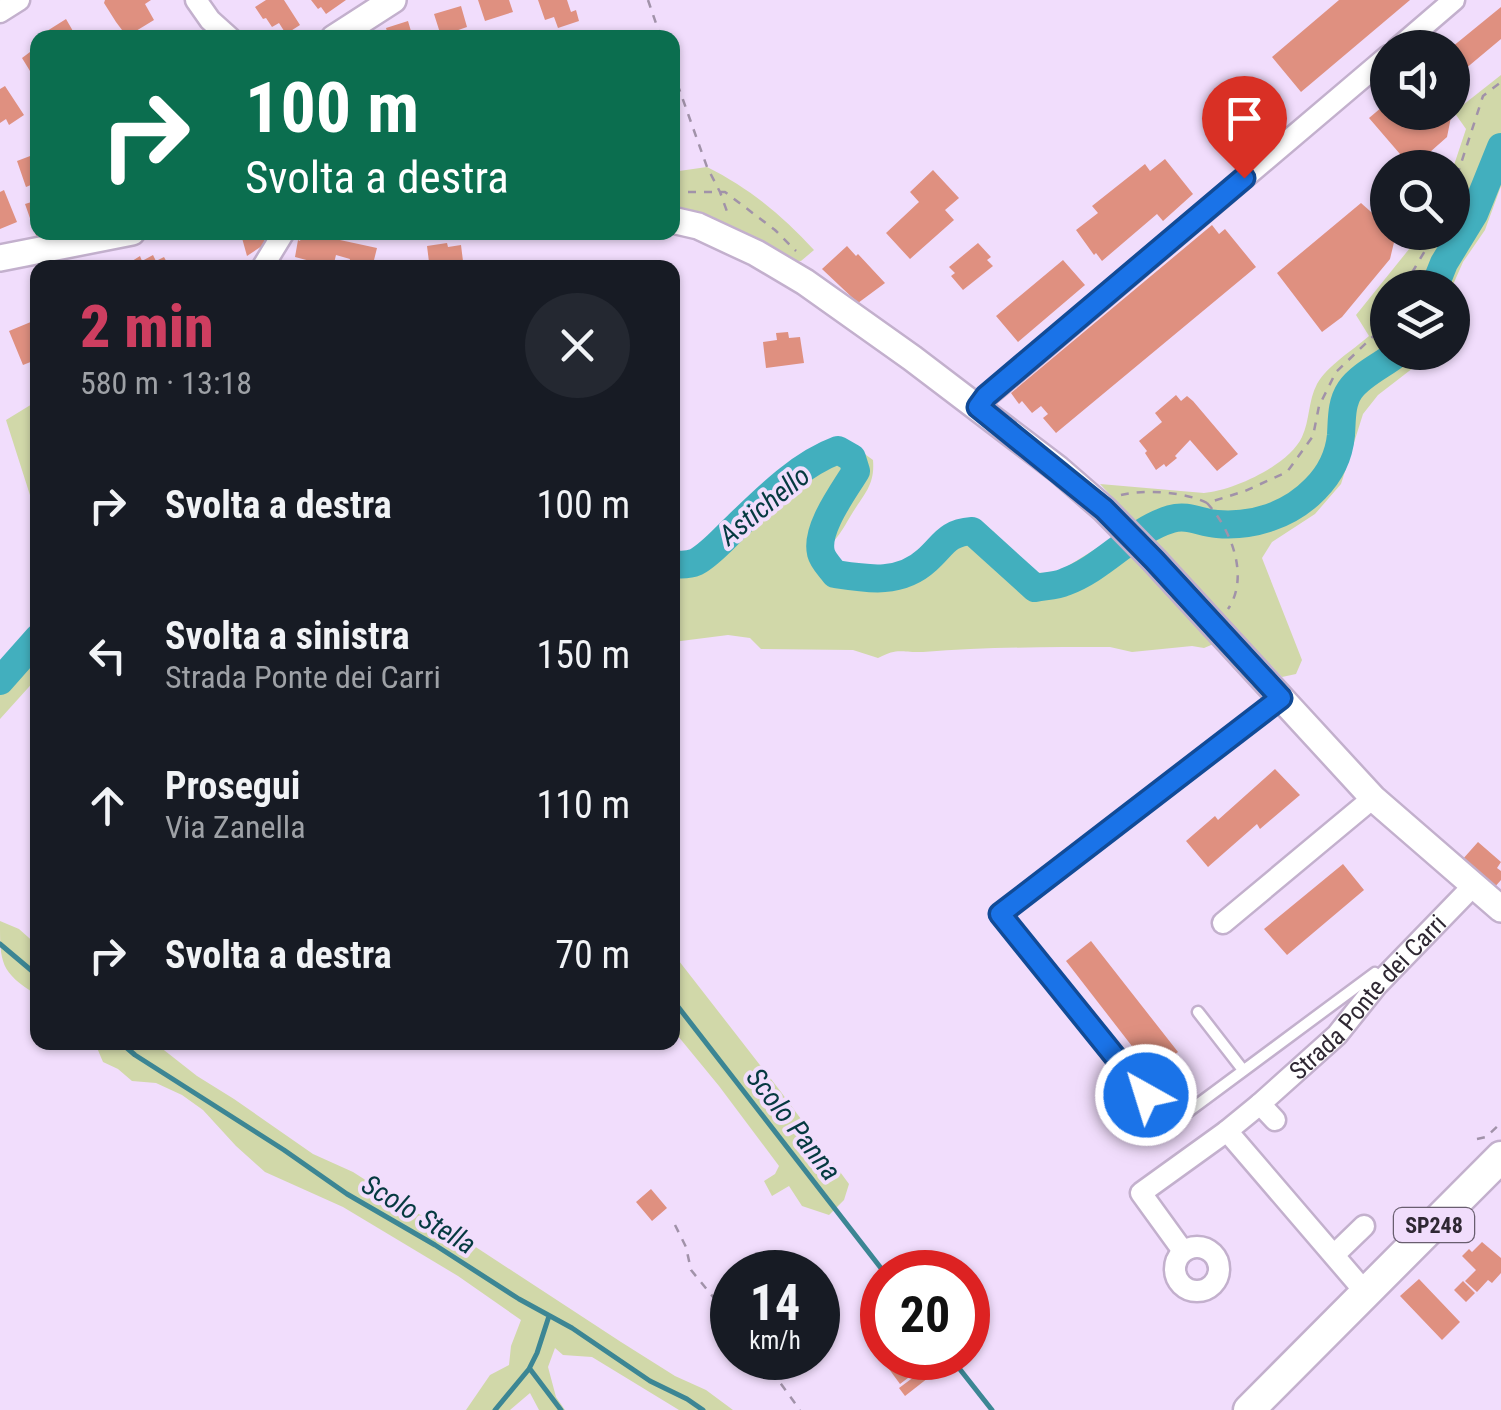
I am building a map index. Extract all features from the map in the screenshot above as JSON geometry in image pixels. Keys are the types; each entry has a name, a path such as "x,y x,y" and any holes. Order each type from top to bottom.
{"main road":[{"name":"SP248","path":"1249,1410 1366,1292 1489,1148"}],"street":[{"path":"0,12 19,0"},
{"path":"196,0 221,30"},
{"path":"346,30 393,0"},
{"path":"1419,30 1454,0"},
{"path":"978,407 986,396 1370,71"},
{"path":"680,222 738,244 804,282 1112,502 1154,560 1372,798 1501,909"},
{"path":"0,258 91,240"},
{"path":"1223,923 1372,798"},
{"name":"Strada Ponte dei Carri","path":"1183,1251 1141,1193 1260,1104 1337,1035 1382,980 1473,886"},
{"path":"1260,1104 1275,1120"},
{"path":"1226,1131 1366,1292"},
{"path":"1334,1255 1364,1226"}],"lane":[{"path":"1281,698 1000,914 1170,1126 1375,972 1382,980"},
{"path":"1198,1012 1244,1070"}],"path":[{"path":"648,0 659,30"},
{"path":"1465,150 1482,96 1501,82"},
{"path":"680,91 738,244"},
{"path":"1207,504 1287,472 1314,436 1319,406 1336,372 1370,339"},
{"path":"1112,502 1130,493 1178,494 1195,496 1214,511 1232,542 1237,575 1232,604 1222,616"},
{"path":"1489,1148 1486,1137 1501,1123"},
{"path":"676,1225 691,1270 710,1293"},
{"path":"778,1380 800,1410"}],"green space":[{"path":"1501,75 1501,186 1485,230 1459,270 1392,270 1408,250 1470,250 1470,150 1459,150 1466,130 1470,130 1470,99"},
{"path":"707,167 737,184 790,225 814,250 797,261 721,223 680,208 680,171"},
{"path":"1370,298 1370,370 1410,370 1378,395 1363,414 1341,484 1315,514 1272,542 1262,558 1302,660 1296,674 1282,677 1100,484 1204,493 1244,482 1273,466 1302,437 1312,397 1322,377 1369,336 1356,315"},
{"path":"30,405 30,495 6,420"},
{"path":"834,445 855,447 873,460 871,482 865,494 830,545 834,566 872,569 911,561 965,521 979,523 994,532 1005,550 1032,572 1055,574 1118,535 1216,643 1204,648 1132,652 1110,647 900,651 878,658 853,650 761,649 750,638 728,635 680,641 680,557 696,549 729,516 780,476"},
{"path":"30,642 30,686 0,719 0,674"},
{"path":"0,921 30,939 30,990 9,973 1,947"},
{"path":"680,962 849,1184 844,1200 829,1215 802,1206 789,1186 772,1196 764,1181 779,1166 680,1039"},
{"path":"98,1050 164,1050 313,1154 353,1172 462,1238 733,1410 679,1410 592,1357 563,1355 555,1348 548,1367 556,1397 565,1410 539,1410 530,1393 510,1410 466,1410 490,1375 509,1365 521,1320 458,1276 343,1207 265,1172 203,1110 182,1095 156,1083 132,1081 103,1062"}],"building":[{"path":"151,0 145,4 154,20 138,30 122,30 104,3"},
{"path":"266,0 284,0 300,25 292,30 283,30 279,23 272,27 255,7"},
{"path":"311,0 346,0 326,14"},
{"path":"478,0 509,0 513,12 485,21"},
{"path":"538,0 567,0 579,21 558,28 554,17 545,20"},
{"path":"1339,0 1410,0 1301,92 1272,57"},
{"path":"461,6 467,27 439,30 434,14"},
{"path":"1501,7 1501,39 1470,65 1470,32"},
{"path":"66,19 72,30 49,30"},
{"path":"408,21 411,30 387,30"},
{"path":"30,52 30,71 22,58"},
{"path":"5,86 24,115 9,125 6,119 0,123 0,89"},
{"path":"1379,130 1448,130 1447,137 1432,150 1397,150"},
{"path":"30,156 30,185 26,187 17,161"},
{"path":"1165,159 1193,194 1163,221 1157,214 1102,261 1076,230 1098,213 1092,206 1145,164 1150,171"},
{"path":"933,170 959,198 945,210 954,220 910,259 886,233 919,202 910,192"},
{"path":"4,190 17,222 0,229 0,192"},
{"path":"1361,203 1370,211 1370,250 1392,250 1381,270 1370,270 1370,283 1342,317 1322,332 1277,273"},
{"path":"1212,225 1219,234 1225,229 1256,267 1056,433 1043,418 1048,414 1041,406 1032,413 1022,401 1019,404 1011,393"},
{"path":"243,240 264,240 265,244 247,256"},
{"path":"340,240 377,248 374,260 350,260 336,255 335,260 306,260 295,257 300,241"},
{"path":"978,243 991,257 987,260 993,266 963,290 949,267"},
{"path":"461,245 463,260 429,260 427,246"},
{"path":"847,246 885,283 858,303 822,269"},
{"path":"1063,260 1085,285 1018,342 996,316"},
{"path":"30,322 30,362 23,365 9,331"},
{"path":"788,332 789,338 800,337 804,363 766,368 763,342 777,340 776,333"},
{"path":"1176,395 1181,401 1187,396 1193,401 1238,454 1217,471 1190,440 1177,458 1156,470 1145,453 1139,441 1162,422 1155,413"},
{"path":"1275,769 1300,795 1260,829 1257,824 1208,867 1186,841 1215,816 1218,820"},
{"path":"1478,842 1501,862 1497,868 1501,880 1493,889 1462,860"},
{"path":"1343,864 1364,890 1287,955 1264,929"},
{"path":"1091,941 1178,1052 1152,1072 1066,961"},
{"path":"651,1189 667,1208 652,1221 636,1202"},
{"path":"1482,1242 1501,1258 1501,1273 1477,1292 1465,1281 1476,1270 1462,1256"},
{"path":"1419,1279 1460,1322 1442,1340 1400,1296"},
{"path":"1463,1281 1475,1293 1466,1302 1454,1290"},
{"path":"910,1380 925,1380 905,1396 899,1388"}],"waterway":[{"name":"Astichello","path":"1441,270 1474,214 1501,147"},
{"name":"Astichello","path":"680,564 702,559 785,482 838,450 852,458 856,471 822,533 821,553 835,574 894,577 917,568 951,537 972,531 1035,588 1062,583 1171,519 1244,523 1294,506 1315,489 1333,464 1347,395 1373,370"},
{"name":"Astichello","path":"0,681 30,647"},
{"name":"Scolo Stella","path":"0,944 30,969"},
{"name":"Scolo Panna","path":"680,1009 867,1250"},
{"name":"Scolo Stella","path":"129,1050 347,1194 703,1410"},
{"path":"495,1410 529,1369 549,1316"},
{"path":"530,1369 561,1410"},
{"name":"Scolo Panna","path":"968,1380 992,1410"}],"route":[{"path":"1146,1095 1000,914 1281,698 1104,509 978,407 986,396 1244,178"}]}
